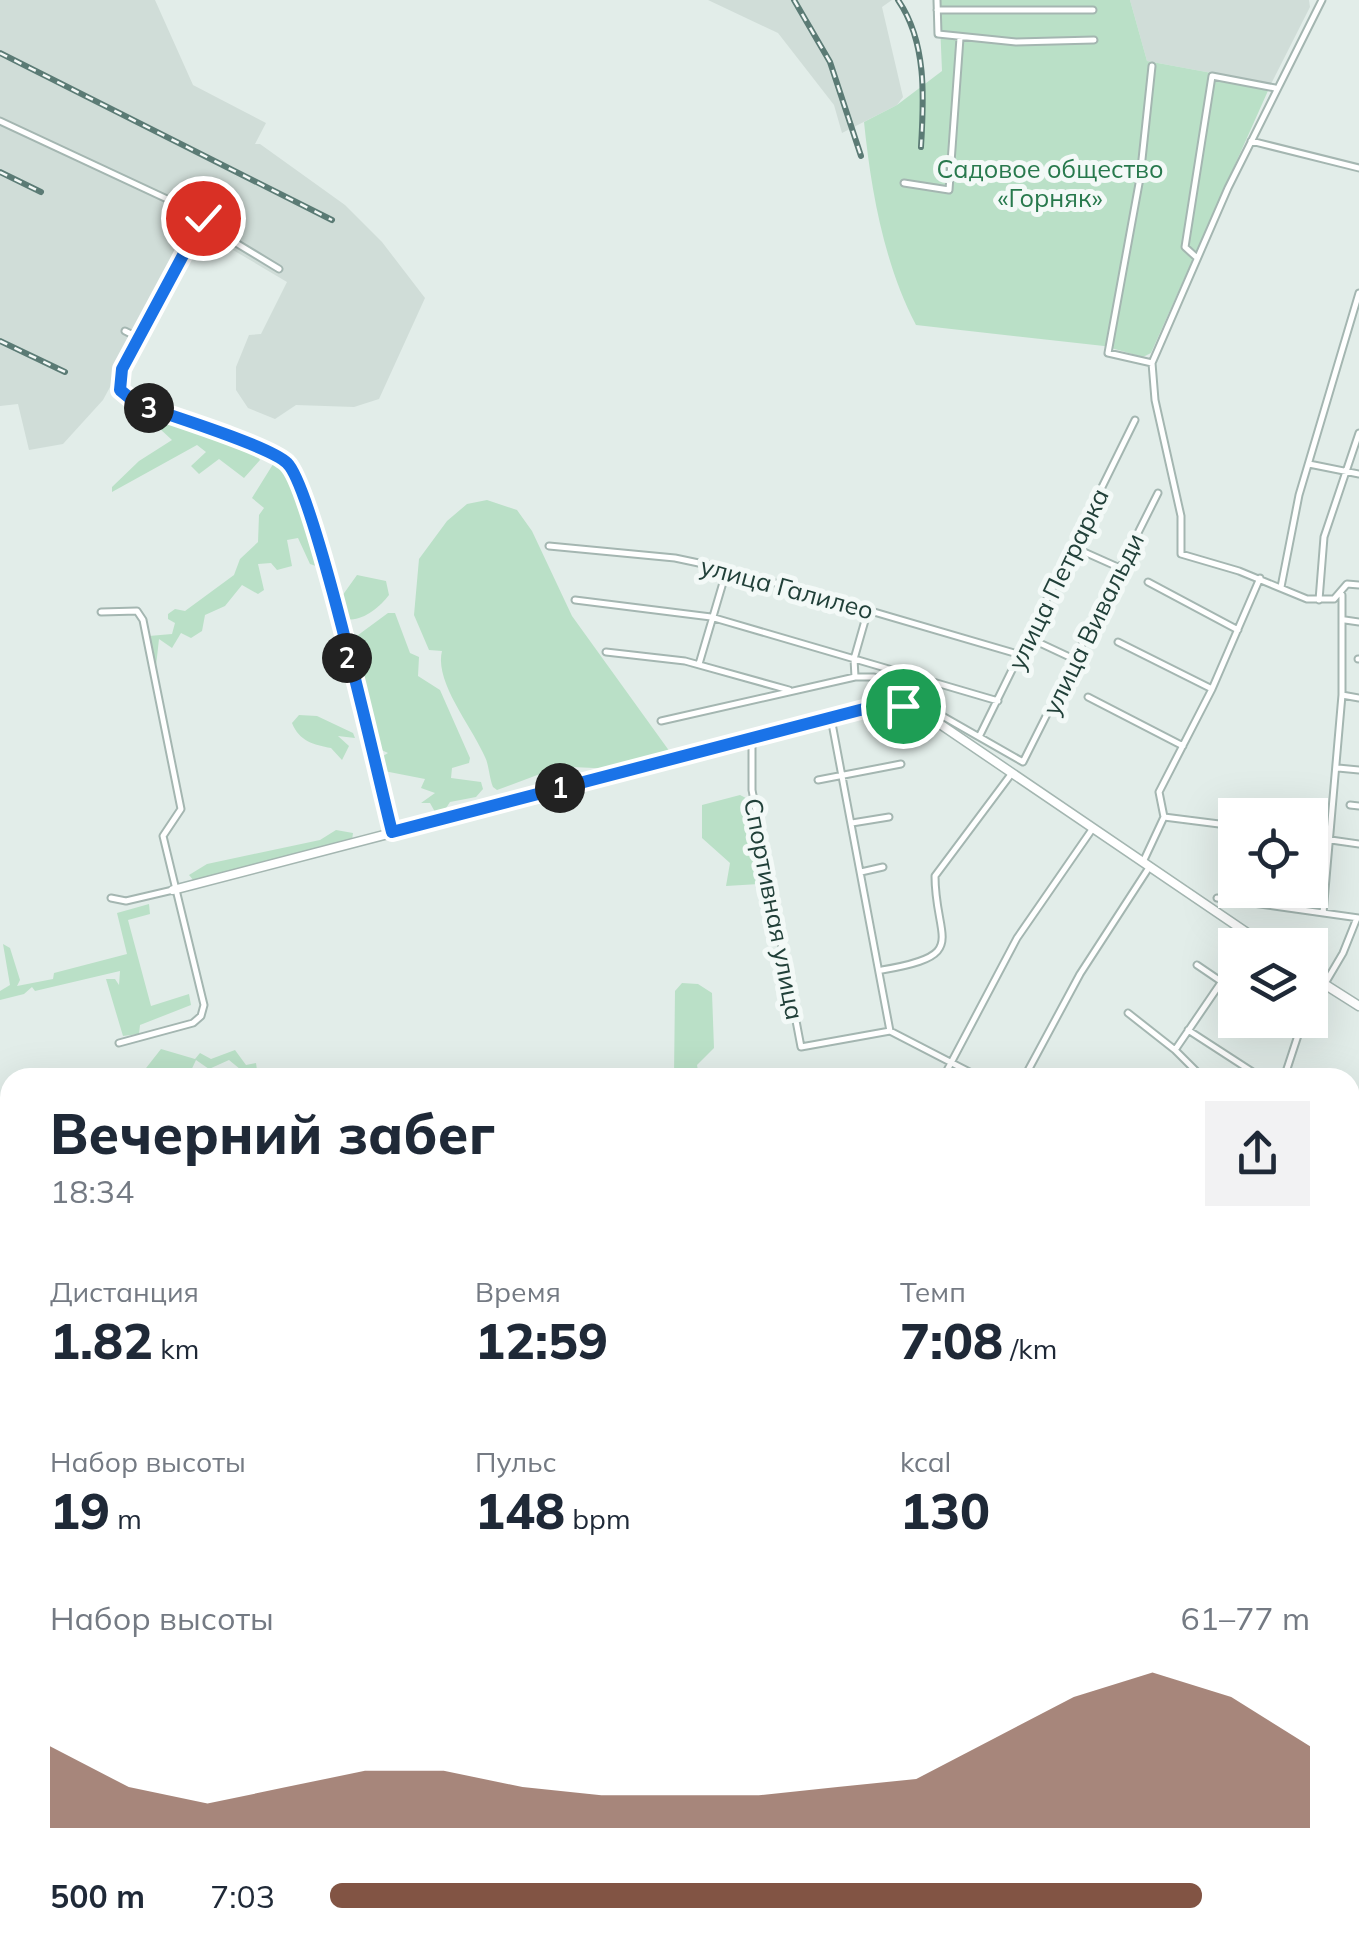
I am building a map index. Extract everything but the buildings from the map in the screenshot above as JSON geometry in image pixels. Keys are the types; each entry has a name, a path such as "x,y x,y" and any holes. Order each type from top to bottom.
{"street":[{"path":"938,0 938,34 960,38 1094,40"},
{"path":"1322,0 1196,258 1152,363 1154,400 1181,516 1178,551 1188,559 1260,578 1319,600 1342,595"},
{"path":"938,10 1093,10"},
{"path":"904,183 949,190 960,38"},
{"path":"1152,66 1140,178 1108,353 1152,363"},
{"path":"1196,258 1185,246 1212,76 1276,88"},
{"path":"0,122 203,218 208,226 279,269"},
{"path":"1251,141 1359,168"},
{"path":"203,218 120,374 120,390 126,397 287,462 317,542 392,832"},
{"path":"1281,587 1288,537 1359,292"},
{"path":"125,331 139,338"},
{"name":"улица Петрарка","path":"979,737 1135,420"},
{"path":"1319,600 1324,537 1359,433"},
{"path":"1309,464 1359,474"},
{"name":"улица Вивальди","path":"979,737 1019,762 1029,755 1158,492"},
{"name":"улица Галилео","path":"549,546 675,558 727,569 1021,655"},
{"path":"1073,547 1120,568"},
{"path":"698,664 727,569"},
{"path":"1029,1068 1146,864 1164,817 1159,792 1212,689 1260,578"},
{"path":"1148,582 1238,630"},
{"path":"1323,913 1338,768 1345,620 1342,595 1347,584 1359,585"},
{"path":"575,600 711,617 998,701"},
{"path":"100,612 127,608 137,611 143,620 181,809 163,836 173,890 204,1005 202,1016 193,1022 119,1043"},
{"path":"854,677 854,660 868,610"},
{"path":"1345,620 1359,622"},
{"path":"1029,638 1076,660"},
{"path":"1118,642 1212,689"},
{"path":"606,652 698,664 792,691"},
{"path":"662,721 854,677 874,677 979,737"},
{"path":"891,703 895,687"},
{"path":"1342,696 1359,698"},
{"path":"1088,698 1183,746"},
{"path":"111,898 126,901 173,890 891,703 934,720 1146,864 1232,928"},
{"path":"831,718 890,1031 962,1068"},
{"name":"Спортивная улица","path":"752,739 752,790 800,1047 890,1031"},
{"path":"818,780 901,764"},
{"path":"1338,768 1359,770"},
{"path":"880,970 923,962 936,954 945,927 935,876 1012,773"},
{"path":"1350,805 1359,806"},
{"path":"852,823 888,816"},
{"path":"1164,817 1218,824"},
{"path":"947,1068 1017,938 1092,828"},
{"path":"1329,840 1359,844"},
{"path":"860,872 882,868"},
{"path":"1217,898 1358,918 1328,978"},
{"path":"1197,965 1218,979"},
{"path":"1328,986 1359,1006"},
{"path":"1175,1050 1218,988"},
{"path":"1128,1013 1193,1068"},
{"path":"1188,1030 1247,1068"},
{"path":"1287,1068 1297,1038"}],"shaded area":[{"path":"0,0 155,0 193,85 266,123 255,144 345,205 382,242 425,298 379,399 354,407 296,405 275,419 248,408 236,390 236,367 249,335 261,334 287,282 196,228 103,400 63,444 29,450 18,404 0,406"},
{"path":"708,0 892,0 882,7 903,97 897,105 842,133 834,105 778,33"},
{"path":"1130,0 1309,0 1310,7 1271,84 1147,61"}],"green space":[{"name":"Садовое общество «Горняк»","path":"939,0 1130,0 1147,61 1271,84 1151,353 1143,357 1104,346 916,325 895,277 881,226 864,122 897,105 942,71"},
{"path":"160,418 254,451 260,460 244,478 219,459 199,474 191,466 206,452 197,445 112,492 112,487 139,461 172,440 159,428"},
{"path":"275,461 294,485 316,566 310,564 298,538 287,540 292,566 277,570 271,563 258,564 264,590 258,594 242,585 225,606 205,615 202,631 191,638 181,633 172,648 159,639 156,666 149,636 172,634 175,623 168,619 168,614 175,609 185,611 234,575 240,559 258,542 259,515 264,508 252,498"},
{"path":"487,500 517,510 532,531 572,616 670,752 668,757 616,769 572,767 548,771 497,790 493,787 485,757 449,691 441,663 442,651 429,650 414,615 419,559 447,521 467,504"},
{"path":"357,575 386,581 389,595 370,613 347,619 342,596"},
{"path":"388,613 395,613 410,653 419,657 418,676 440,690 470,758 469,763 452,768 451,778 481,782 483,789 476,797 450,802 439,819 430,803 421,803 435,793 421,788 425,779 384,771 378,759 388,753 375,747 350,641"},
{"path":"299,715 317,716 353,733 355,738 338,736 349,746 342,760 331,748 313,744 299,734 292,723"},
{"path":"740,795 750,800 763,878 759,884 726,886 730,863 702,838 702,805"},
{"path":"336,830 353,833 352,840 194,881 189,875 207,864 320,840"},
{"path":"149,904 150,914 128,920 151,1006 189,994 191,1005 140,1025 139,1034 123,1036 106,979 115,979 119,985 120,971 35,991 32,987 24,994 0,1000 0,991 10,985 3,944 10,948 20,980 17,986 53,979 54,973 127,954 117,913"},
{"path":"682,983 698,984 712,993 714,1048 698,1068 674,1068 675,991"},
{"path":"161,1049 195,1059 200,1053 211,1059 235,1050 246,1065 256,1063 257,1068 239,1068 229,1060 208,1068 196,1060 192,1068 146,1068"}],"railway":[{"path":"794,0 830,62 861,156"},
{"path":"898,0 914,34 922,71 921,147"},
{"path":"0,53 332,220"},
{"path":"0,172 41,192"},
{"path":"0,341 65,372"}],"route":[{"path":"203,218 122,369 120,390 137,404 287,462 295,475 322,560 392,832 883,704 903,706"}]}
